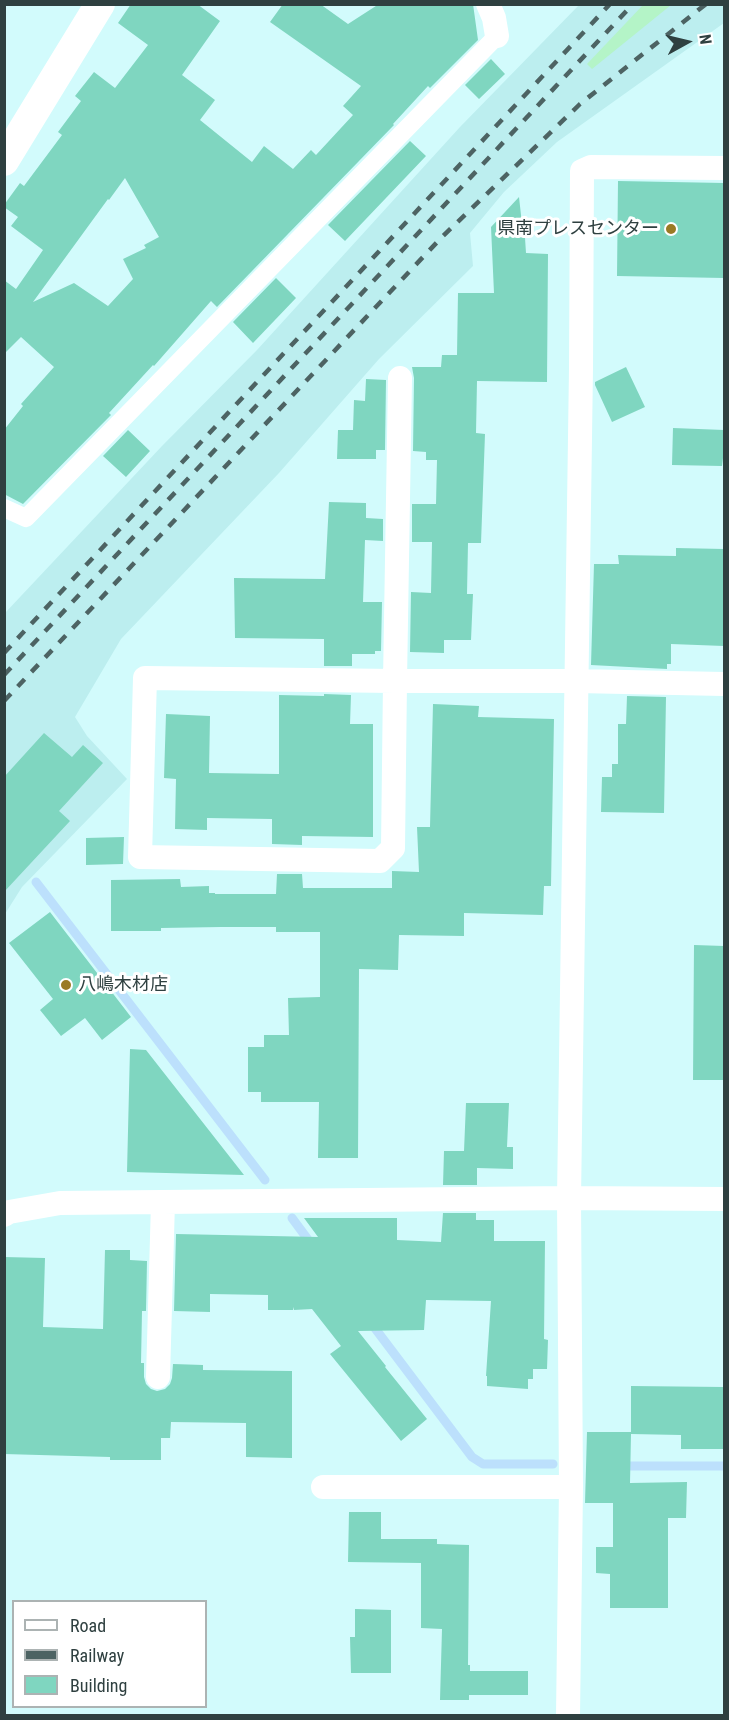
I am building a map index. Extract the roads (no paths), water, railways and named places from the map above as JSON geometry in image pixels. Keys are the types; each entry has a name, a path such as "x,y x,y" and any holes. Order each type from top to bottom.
{"street":[{"path":"4,161 100,4"},
{"path":"4,508 26,518 497,36 494,18 488,4"},
{"path":"568,1716 571,1487 569,1198 582,171 591,167 724,168"},
{"path":"400,378 395,681 393,848 381,861 140,857 145,678 395,681 576,681 724,684"},
{"path":"4,1215 9,1212 60,1203 569,1198 724,1199"},
{"path":"158,1377 164,1202"},
{"path":"323,1486 571,1487"}],"waterway":[{"path":"36,882 265,1180"},
{"path":"292,1218 312,1245"},
{"path":"371,1323 472,1457 483,1464 553,1464"},
{"path":"619,1466 724,1466"}],"railway":[{"path":"4,653 610,4"},
{"path":"4,675 633,4"},
{"path":"4,701 441,238 580,104 706,4"}],"place":[{"name":"県南プレスセンター","path":"671,229"},
{"name":"八嶋木材店","path":"66,985"}]}
